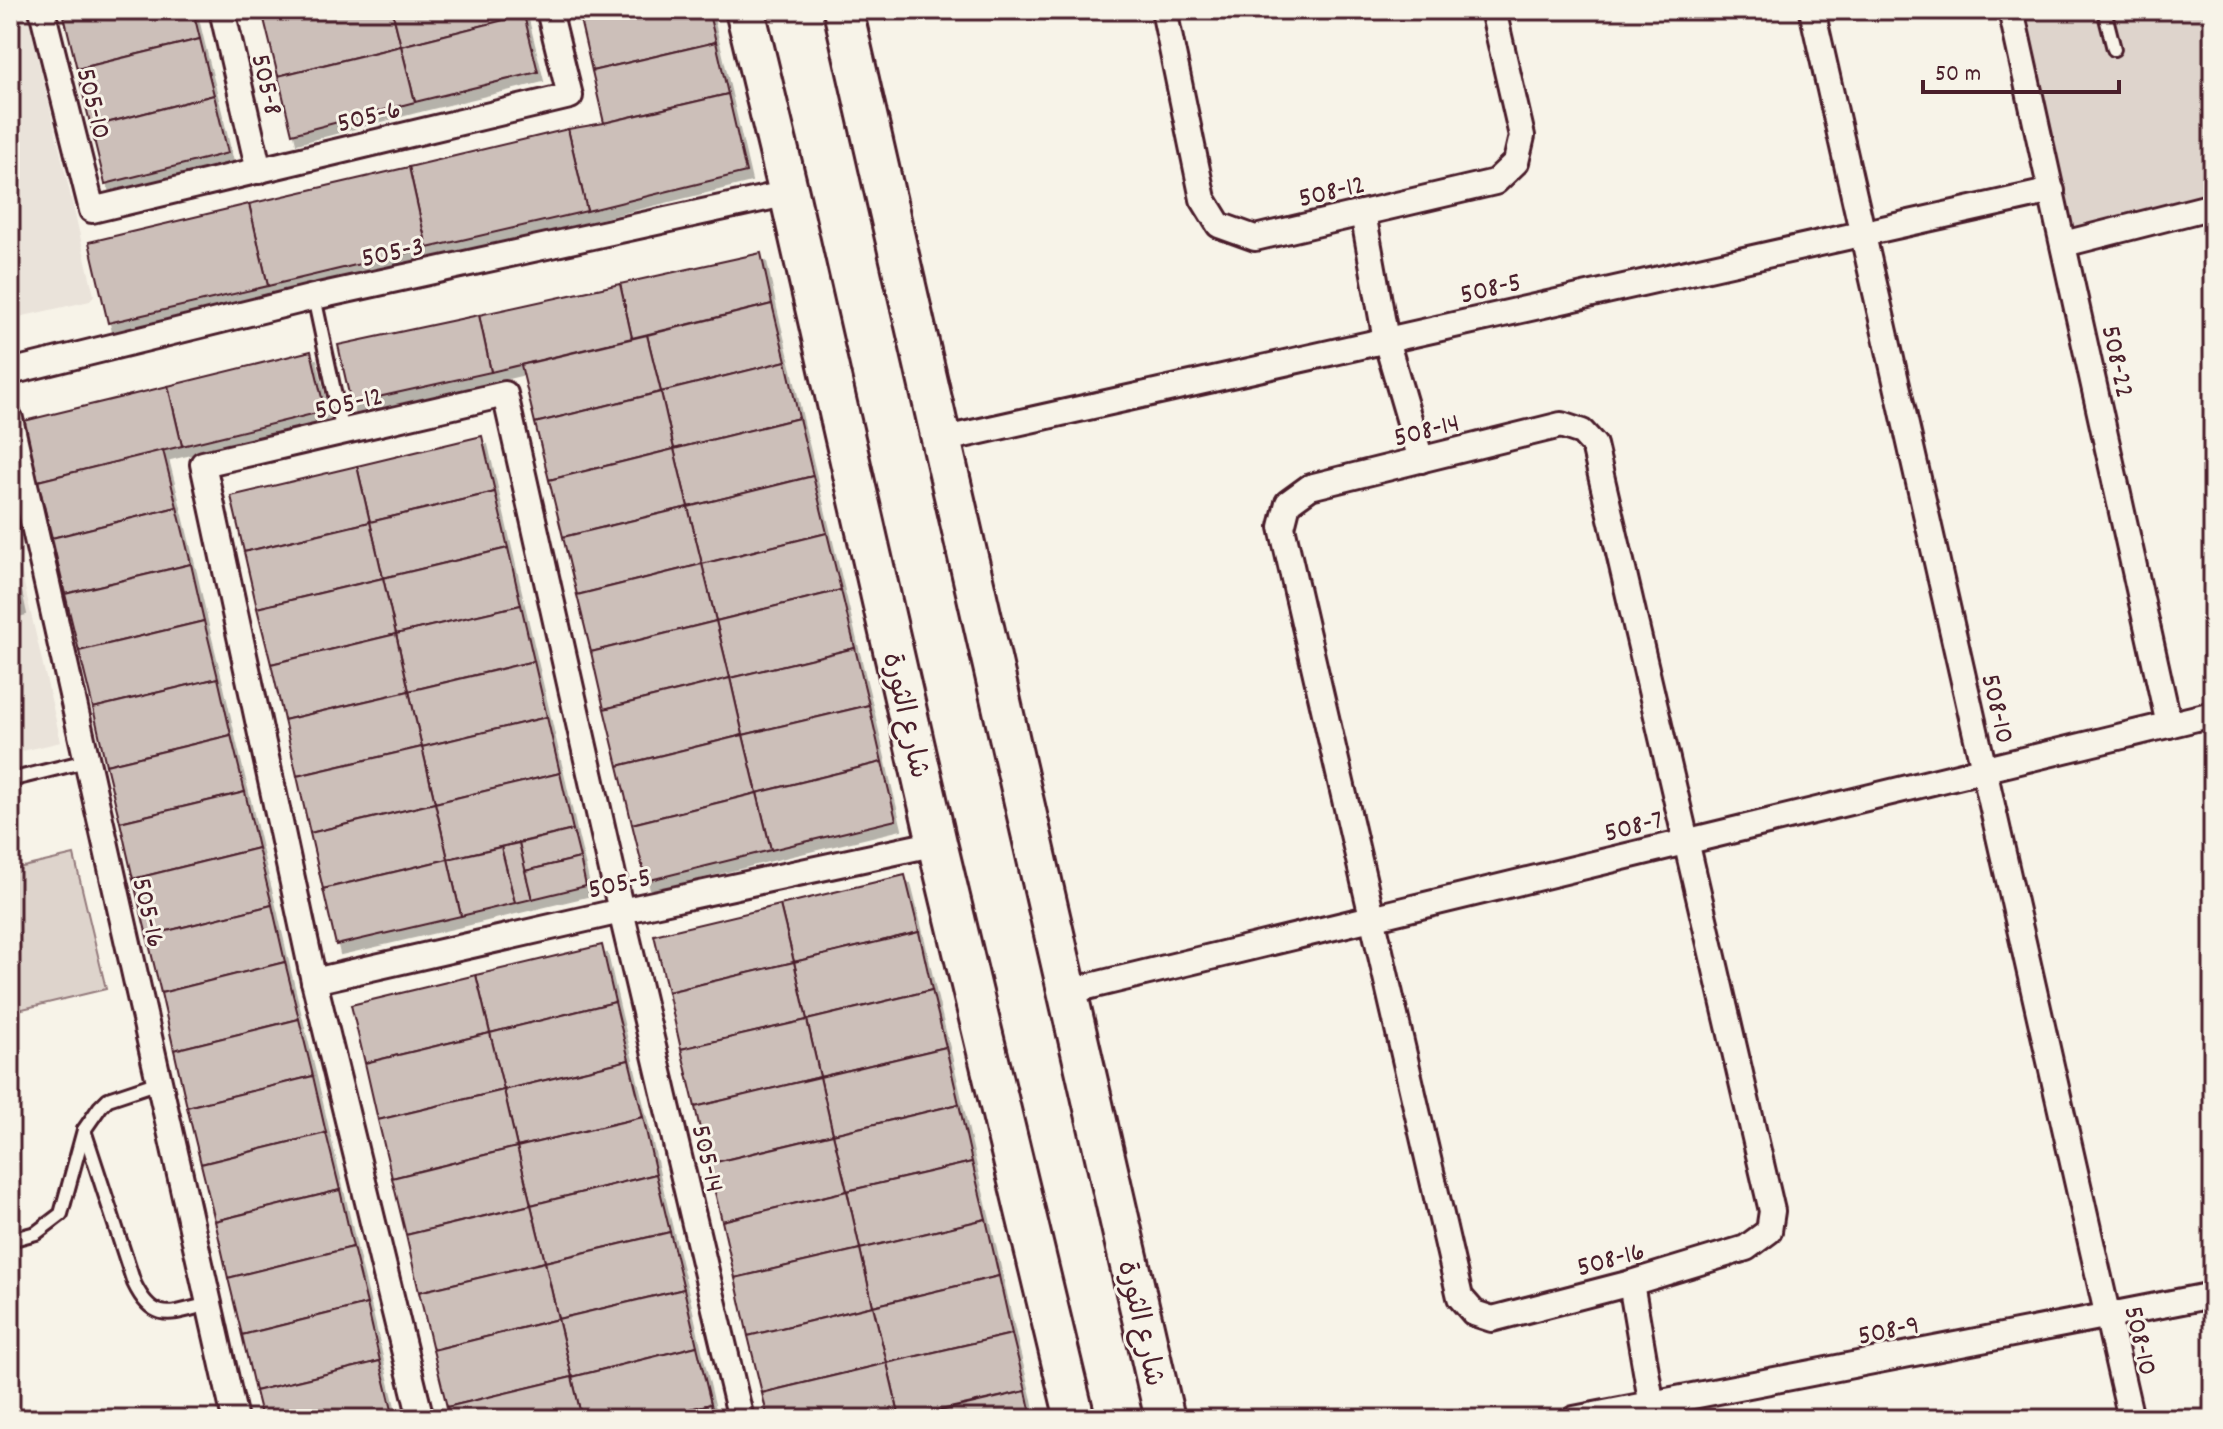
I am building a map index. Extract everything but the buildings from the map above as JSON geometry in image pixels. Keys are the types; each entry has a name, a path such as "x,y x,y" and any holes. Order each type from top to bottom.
{"main road":[{"name":"شارع الثورة","path":"745,10 937,843 1075,1419"},
{"name":"شارع الثورة","path":"843,10 1165,1419"}],"street":[{"name":"505-10","path":"42,10 92,210"},
{"name":"505-8","path":"222,10 259,171"},
{"name":"505-6","path":"92,210 570,96 549,10"},
{"name":"508-12","path":"1164,10 1203,199 1219,225 1255,238 1495,182 1516,162 1522,136 1493,10"},
{"name":"508-10","path":"1812,10 2131,1419"},
{"name":"508-22","path":"2011,10 2169,725"},
{"name":"508-5","path":"941,440 2052,191"},
{"name":"505-3","path":"10,372 314,297 789,193"},
{"path":"2064,244 2213,206"},
{"path":"1363,213 1386,340 1421,460"},
{"name":"505-12","path":"314,981 203,464 505,394 621,911"},
{"name":"505-16","path":"10,419 235,1419"},
{"name":"508-14","path":"1372,917 1282,527 1288,503 1310,487 1561,425 1582,432 1594,445 1686,842"},
{"name":"508-7","path":"1066,992 2213,714"},
{"name":"508-16","path":"1372,917 1460,1297 1474,1313 1492,1319 1631,1283 1746,1248 1769,1231 1772,1211 1686,842"},
{"name":"505-5","path":"314,981 937,843"},
{"name":"505-14","path":"621,911 741,1419"},
{"path":"314,981 421,1419"},
{"path":"1631,1283 1653,1412"},
{"name":"508-9","path":"1574,1419 1653,1412 2213,1295"}],"lane":[{"path":"2104,10 2114,49"},
{"path":"314,297 343,433"},
{"path":"10,780 86,761"},
{"path":"10,1240 36,1233 61,1214 84,1130 108,1099 159,1082"},
{"path":"84,1130 142,1300 153,1310 168,1314 209,1304"}],"shaded area":[{"path":"10,10 27,10 94,295 90,301 10,319"},
{"path":"2012,10 2213,10 2213,206 2064,244"},
{"path":"10,524 61,742 10,754"},
{"path":"74,855 106,989 10,1012 10,870"}]}
